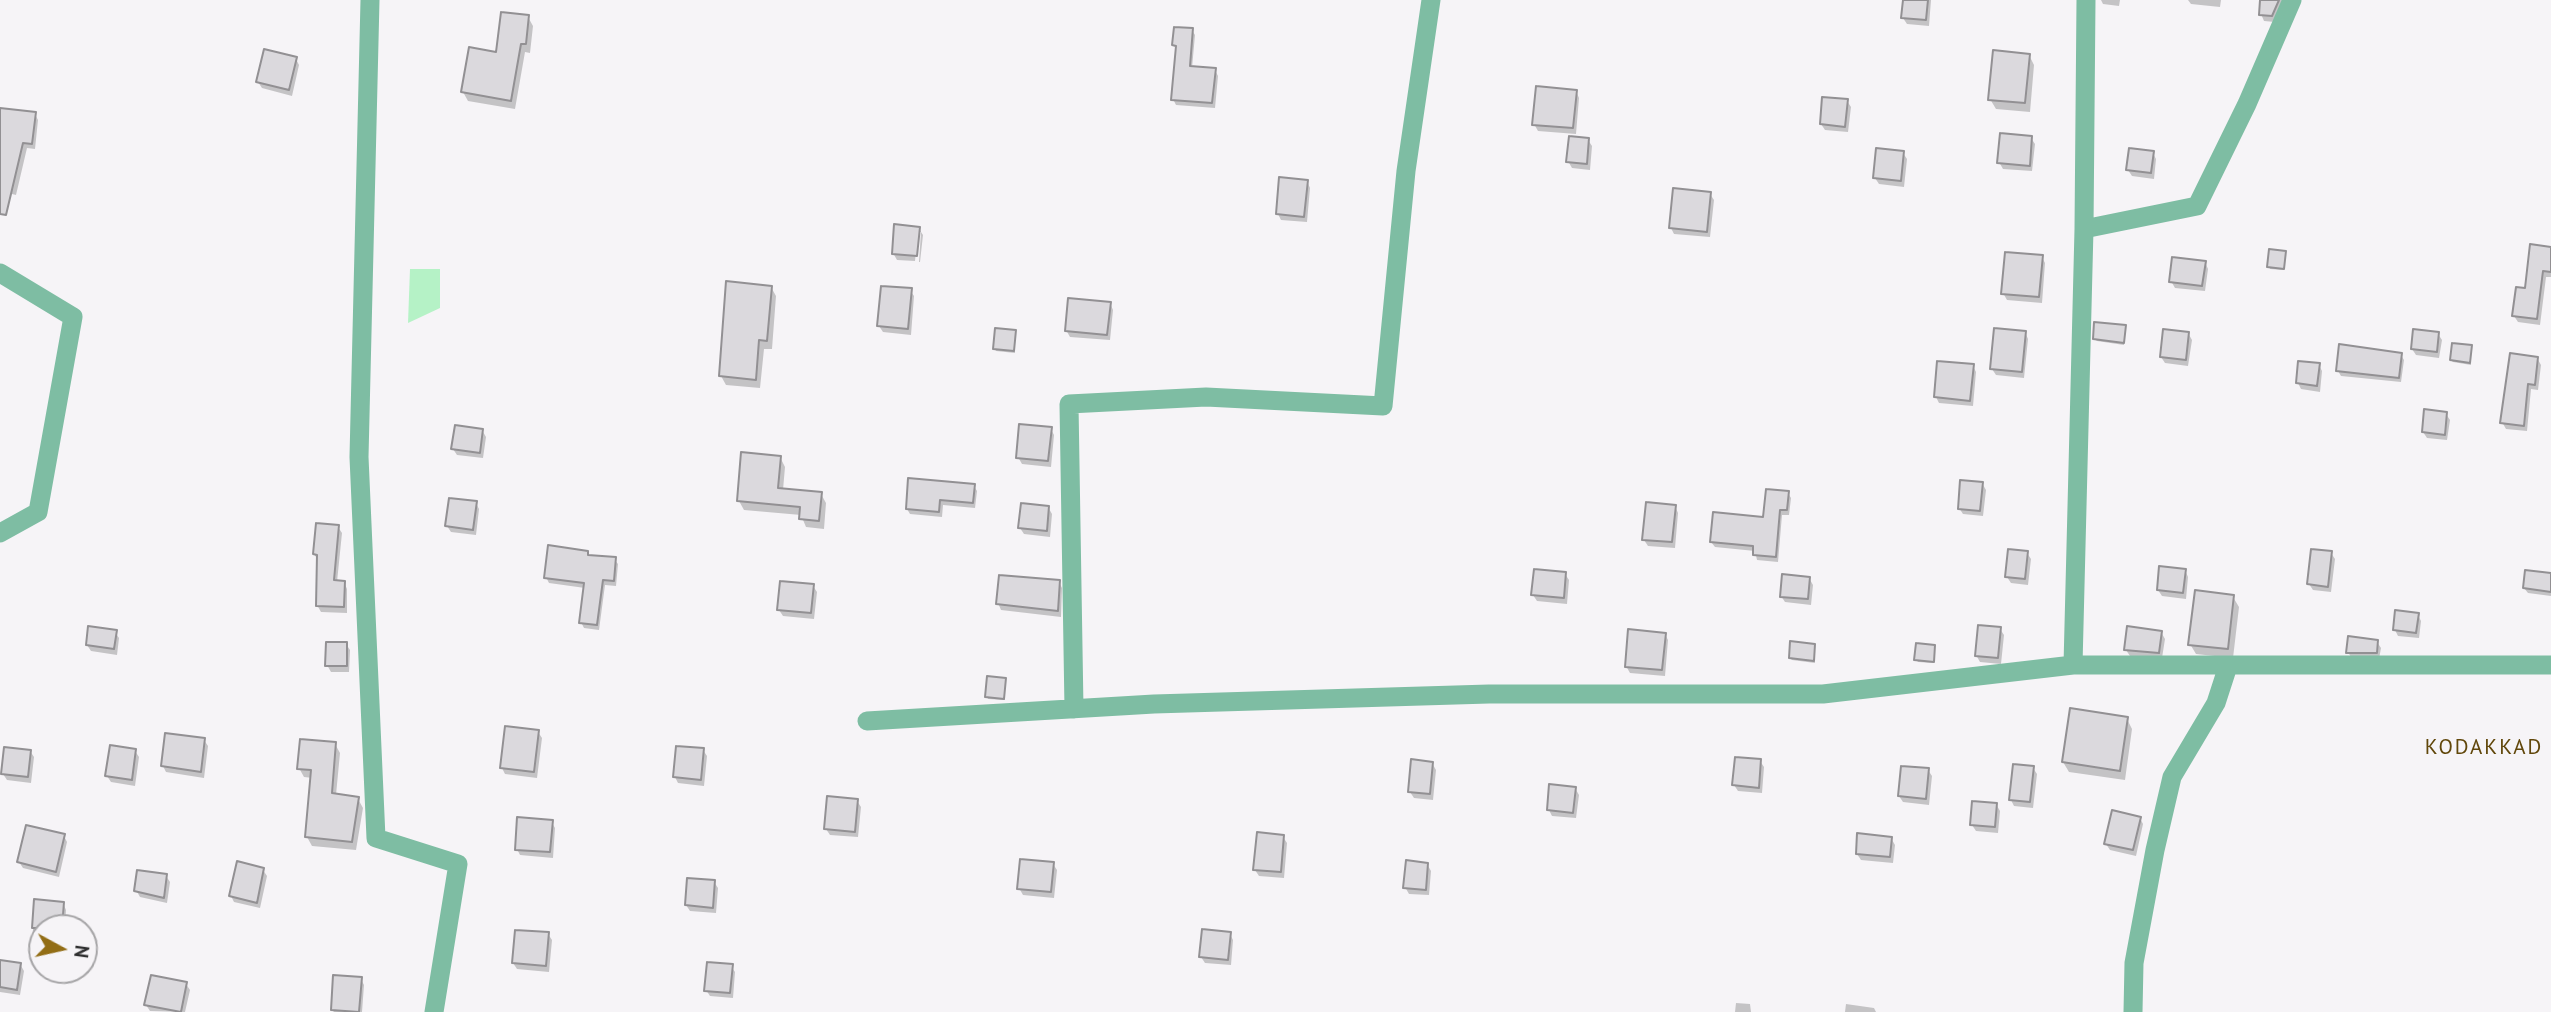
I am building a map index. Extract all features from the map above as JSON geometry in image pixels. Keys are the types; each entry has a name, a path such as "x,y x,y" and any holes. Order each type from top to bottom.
{"street":[{"path":"370,0 359,457 376,838 458,864 434,1012"},
{"path":"1074,709 1069,404 1206,397 1383,406 1406,171 1431,0"},
{"path":"2073,665 2084,229 2086,0"},
{"path":"2084,229 2197,206 2247,104 2292,0"},
{"path":"0,273 73,317 38,512 0,533"},
{"path":"867,721 1154,704 1489,694 1824,694 2073,665 2551,665"},
{"path":"2133,1012 2134,963 2172,777 2216,702 2228,666"}],"green space":[{"path":"410,269 440,269 440,308 408,323"}],"building":[{"path":"1903,0 1928,0 1926,20 1901,18"},
{"path":"2260,0 2279,0 2272,16 2259,15"},
{"path":"501,12 529,15 526,44 521,44 511,101 461,92 469,47 496,52"},
{"path":"1174,27 1193,28 1190,66 1216,68 1212,103 1171,100 1176,46 1172,45"},
{"path":"264,49 297,57 289,90 256,82"},
{"path":"1993,50 2030,54 2025,103 1988,100"},
{"path":"1536,86 1577,90 1573,128 1532,125"},
{"path":"1822,97 1848,99 1845,127 1820,124"},
{"path":"0,108 36,112 32,144 23,143 6,215 0,214"},
{"path":"2000,133 2032,136 2030,166 1997,163"},
{"path":"1569,136 1589,138 1587,164 1566,162"},
{"path":"1876,148 1904,151 1901,181 1873,178"},
{"path":"2129,148 2154,151 2151,173 2126,170"},
{"path":"1279,177 1308,180 1304,217 1276,214"},
{"path":"1673,188 1711,192 1707,232 1669,228"},
{"path":"894,224 920,227 917,256 892,254"},
{"path":"2530,244 2551,247 2551,272 2543,271 2537,319 2512,316 2516,287 2525,288"},
{"path":"2269,249 2286,251 2284,269 2267,267"},
{"path":"2005,252 2043,255 2039,297 2001,294"},
{"path":"2172,257 2206,261 2202,286 2169,282"},
{"path":"726,281 772,286 767,341 759,340 756,380 719,376"},
{"path":"881,286 912,288 908,329 877,326"},
{"path":"1068,298 1111,302 1107,335 1065,331"},
{"path":"2094,322 2126,325 2124,343 2093,339"},
{"path":"995,328 1016,330 1014,351 993,349"},
{"path":"1994,328 2026,331 2022,372 1990,369"},
{"path":"2163,329 2189,332 2186,360 2160,357"},
{"path":"2413,329 2439,332 2437,352 2411,349"},
{"path":"2452,343 2472,345 2470,363 2450,360"},
{"path":"2339,344 2402,353 2399,378 2336,371"},
{"path":"2510,353 2538,357 2535,385 2528,384 2524,426 2500,423"},
{"path":"1937,361 1974,364 1970,401 1934,397"},
{"path":"2298,361 2320,363 2317,386 2296,383"},
{"path":"2424,409 2447,412 2445,435 2422,432"},
{"path":"1019,424 1052,427 1048,461 1016,458"},
{"path":"455,425 483,429 480,453 451,449"},
{"path":"741,452 781,456 778,488 822,492 819,521 799,519 800,507 737,501"},
{"path":"908,478 975,484 973,503 940,500 939,512 906,509"},
{"path":"1960,480 1983,482 1980,511 1958,509"},
{"path":"1766,489 1789,491 1787,510 1780,510 1776,557 1753,555 1753,546 1710,542 1713,512 1763,517"},
{"path":"449,498 477,501 473,530 445,526"},
{"path":"1646,502 1676,505 1672,542 1642,540"},
{"path":"1021,503 1049,506 1047,531 1018,528"},
{"path":"316,523 339,525 334,580 345,581 344,607 316,606 317,555 313,554"},
{"path":"548,545 588,551 588,555 616,557 614,581 603,580 597,625 579,623 584,583 544,578"},
{"path":"2008,549 2028,551 2025,579 2005,577"},
{"path":"2311,549 2332,551 2328,587 2307,584"},
{"path":"2159,566 2186,569 2183,593 2157,590"},
{"path":"1534,569 1566,572 1564,598 1531,595"},
{"path":"2525,570 2551,573 2551,592 2523,588"},
{"path":"1782,574 1810,577 1808,599 1780,597"},
{"path":"999,575 1060,580 1058,611 996,604"},
{"path":"780,581 814,584 811,613 777,610"},
{"path":"2195,590 2234,595 2228,649 2188,645"},
{"path":"2395,610 2419,613 2416,633 2393,630"},
{"path":"1978,625 2001,627 1998,658 1975,656"},
{"path":"88,626 117,630 114,649 86,645"},
{"path":"2127,626 2162,631 2159,653 2124,650"},
{"path":"1628,629 1666,633 1662,670 1625,667"},
{"path":"2348,636 2378,640 2377,653 2346,653"},
{"path":"1790,641 1815,644 1814,661 1789,658"},
{"path":"326,642 347,642 347,666 325,666"},
{"path":"1916,643 1935,645 1934,662 1914,660"},
{"path":"987,676 1006,678 1004,699 985,697"},
{"path":"2070,708 2128,717 2120,771 2062,762"},
{"path":"505,726 539,730 534,772 500,768"},
{"path":"165,733 205,738 201,772 161,766"},
{"path":"300,739 336,742 332,793 359,797 352,842 305,837 311,770 297,769"},
{"path":"110,745 136,749 132,780 105,776"},
{"path":"676,746 704,748 701,780 673,777"},
{"path":"4,747 31,750 28,777 1,774"},
{"path":"1735,757 1761,759 1759,788 1732,785"},
{"path":"1411,759 1433,762 1430,794 1408,792"},
{"path":"2013,764 2034,766 2030,802 2009,800"},
{"path":"1901,766 1929,768 1926,799 1898,796"},
{"path":"1549,784 1576,787 1573,813 1547,810"},
{"path":"827,796 858,799 855,832 824,829"},
{"path":"1972,801 1997,803 1995,827 1970,825"},
{"path":"2112,810 2141,817 2133,850 2104,844"},
{"path":"517,817 553,820 550,852 515,850"},
{"path":"26,825 65,834 56,872 17,862"},
{"path":"1257,832 1284,835 1281,872 1253,870"},
{"path":"1857,833 1892,837 1890,857 1856,854"},
{"path":"1020,859 1054,862 1051,892 1017,889"},
{"path":"1406,860 1428,863 1426,890 1403,888"},
{"path":"237,861 264,868 257,903 229,896"},
{"path":"137,870 167,874 164,898 134,891"},
{"path":"687,878 715,880 713,908 685,905"},
{"path":"34,899 64,902 63,914 33,914"},
{"path":"1202,929 1231,932 1228,960 1199,957"},
{"path":"515,930 549,932 546,966 512,963"},
{"path":"0,960 21,963 17,990 0,987"},
{"path":"707,962 733,964 730,993 704,991"},
{"path":"151,975 187,982 181,1012 144,1005"},
{"path":"333,975 362,977 359,1012 331,1010"}],"district":[{"name":"KODAKKAD","path":"2484,748"}]}
